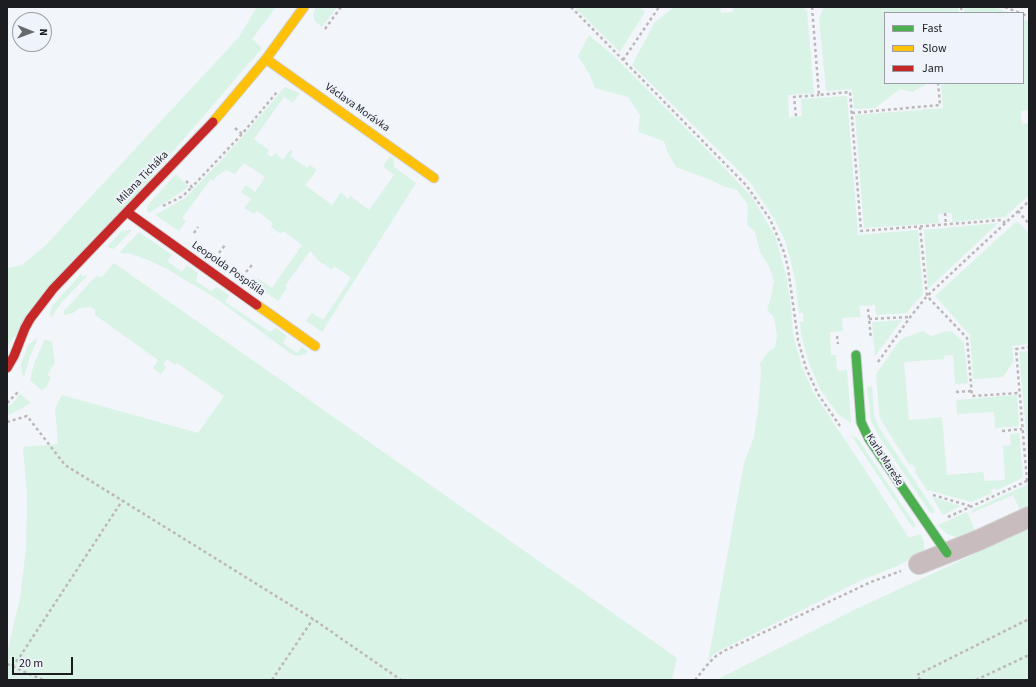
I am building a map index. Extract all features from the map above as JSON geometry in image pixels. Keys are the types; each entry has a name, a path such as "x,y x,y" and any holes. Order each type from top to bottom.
{"street":[{"name":"Milana Ticháka","path":"7,368 14,356 25,328 43,302 213,122 266,58 304,7"},
{"name":"Václava Morávka","path":"266,58 434,178"},
{"name":"Leopolda Pospíšila","path":"127,212 315,346"},
{"name":"Karla Mareše","path":"856,355 861,422 869,438 947,553"},
{"path":"919,564 979,540 1029,517"}],"path":[{"path":"325,29 341,7"},
{"path":"570,7 746,185 770,219 784,252 788,268 798,340 806,368 818,394 843,431"},
{"path":"623,60 659,7"},
{"path":"812,7 819,95"},
{"path":"1005,7 1018,12"},
{"path":"852,113 940,105 938,84"},
{"path":"182,178 192,187 242,134 277,92"},
{"path":"796,116 794,97 850,92 862,232 1002,220 1005,223"},
{"path":"231,125 242,134"},
{"path":"877,364 926,296 1029,201"},
{"path":"1018,211 1029,224"},
{"path":"945,213 946,225"},
{"path":"920,227 926,296 967,338 972,396 1019,393"},
{"path":"868,309 871,342"},
{"path":"869,319 911,316"},
{"path":"943,519 1028,480 1022,429 1016,349 1029,348"},
{"path":"956,392 971,391"},
{"path":"7,403 18,392"},
{"path":"7,422 27,416 65,465 313,618 401,680"},
{"path":"1002,431 1022,429"},
{"path":"933,495 971,506"},
{"path":"12,666 122,501"},
{"path":"695,680 708,664 724,651 871,582 919,564"},
{"path":"272,680 313,618"},
{"path":"920,680 917,675 1029,619"},
{"path":"976,680 1029,655"},
{"path":"7,664 43,680"}],"green space":[{"path":"257,7 276,7 252,39 262,48 7,345 7,268 22,265 46,245 239,37"},
{"path":"316,7 337,7 322,27 315,21 313,15"},
{"path":"574,7 639,7 645,12 620,52"},
{"path":"674,7 720,7 721,13 733,12 733,7 802,7 807,11 814,93 788,95 789,117 802,116 801,99 847,96 858,235 918,230 923,294 907,313 876,315 875,305 859,306 861,317 842,318 843,331 830,332 831,355 836,355 837,371 847,370 851,423 837,413 820,389 809,363 801,334 800,322 804,322 803,313 799,313 795,279 789,254 784,238 773,217 750,182 632,65 655,22"},
{"path":"824,7 958,7 959,12 884,12 884,84 927,84 912,92 900,89 875,108 854,109 852,89 826,91 819,18"},
{"path":"964,7 995,7 1007,12 964,12"},
{"path":"1024,20 1029,22 1029,110 1021,111 1022,124 1029,124 1029,195 1005,217 952,222 952,213 945,213 938,214 939,223 864,228 855,115 943,108 941,85 1024,84"},
{"path":"589,35 616,58 752,197 775,236 786,275 791,305 793,335 802,367 813,392 909,538 920,534 924,541 924,549 922,553 917,556 895,567 862,580 725,648 714,654 708,661 744,463 754,437 761,373 760,363 768,352 775,347 777,336 774,317 767,310 774,281 770,268 760,252 755,232 747,224 748,205 737,190 676,167 667,151 664,141 638,132 640,115 628,97 595,88 590,75 578,56"},
{"path":"285,87 300,93 293,103 284,97 254,139 269,150 267,154 272,157 275,153 283,160 290,150 293,151 290,156 307,168 310,165 317,170 305,185 332,205 341,192 348,199 350,196 369,210 394,175 383,166 390,156 394,159 394,167 416,183 322,332 306,321 312,313 323,320 351,278 334,266 332,270 319,261 310,251 285,286 287,288 278,301 254,284 258,278 272,288 302,245 283,231 281,234 271,227 273,223 257,211 254,214 244,208 251,199 241,192 246,185 255,192 265,177 244,163 235,174 226,170 213,181 211,179 182,218 186,221 179,231 155,215 185,198 216,166"},
{"path":"176,174 188,186 183,191 149,213 147,211 147,206"},
{"path":"1017,221 1029,233 1029,344 1012,346 1014,361 1003,377 973,379 970,335 935,296"},
{"path":"998,223 928,289 924,230"},
{"path":"132,230 114,249 107,247 121,232"},
{"path":"139,232 172,255 167,261 182,272 187,265 198,273 196,281 211,291 217,287 229,295 225,302 270,332 276,328 287,336 283,343 297,353 302,347 308,351 306,354 298,356 290,353 217,299 167,269 146,259 120,252"},
{"path":"114,263 677,658 672,680 7,680 7,653 20,598 26,548 27,497 23,447 58,444 55,409 62,395 198,433 224,396 177,363 175,365 167,359 163,365 166,367 161,374 153,368 158,360 95,315 95,310 90,307 80,308 73,313 64,315 64,311 96,276 102,277"},
{"path":"81,274 83,277 85,275 87,276 61,303 51,318 50,312 52,306"},
{"path":"902,320 875,356 872,322"},
{"path":"923,331 931,336 947,331 953,332 964,343 968,383 955,384 953,355 944,356 944,359 904,362 909,420 942,417 947,475 983,472 985,481 1005,480 1003,446 1011,445 1010,434 1019,433 1022,478 997,490 994,488 991,490 992,493 971,502 927,490 915,472 916,470 913,465 909,464 880,418 876,374 901,339"},
{"path":"38,338 24,376 22,373 21,364 28,345"},
{"path":"45,339 52,342 55,363 47,375 51,377 46,388 41,390 30,380 34,364"},
{"path":"1029,351 1029,453 1028,453 1019,352"},
{"path":"872,386 874,415 880,429 935,511 931,514 880,438 871,421 867,387"},
{"path":"20,394 31,403 9,415 7,414 7,407 12,404"},
{"path":"1017,395 1019,426 995,428 994,412 957,414 956,400"},
{"path":"851,435 858,439 916,526 913,528"},
{"path":"1029,484 1029,504 1020,510 1013,495 972,513 971,510"},
{"path":"932,497 961,506 943,515"},
{"path":"967,512 975,530 960,537 947,534 938,525"},
{"path":"1029,529 1029,680 716,680 856,609"}],"traffic: fast":[{"path":"856,355 861,422 869,439 947,553"}],"traffic: slow":[{"path":"213,122 266,59 304,7"},
{"path":"266,59 434,178"},
{"path":"257,305 315,346"}],"traffic: jam":[{"path":"7,368 14,356 30,319 53,289 213,122"},
{"path":"127,212 257,305"}]}
